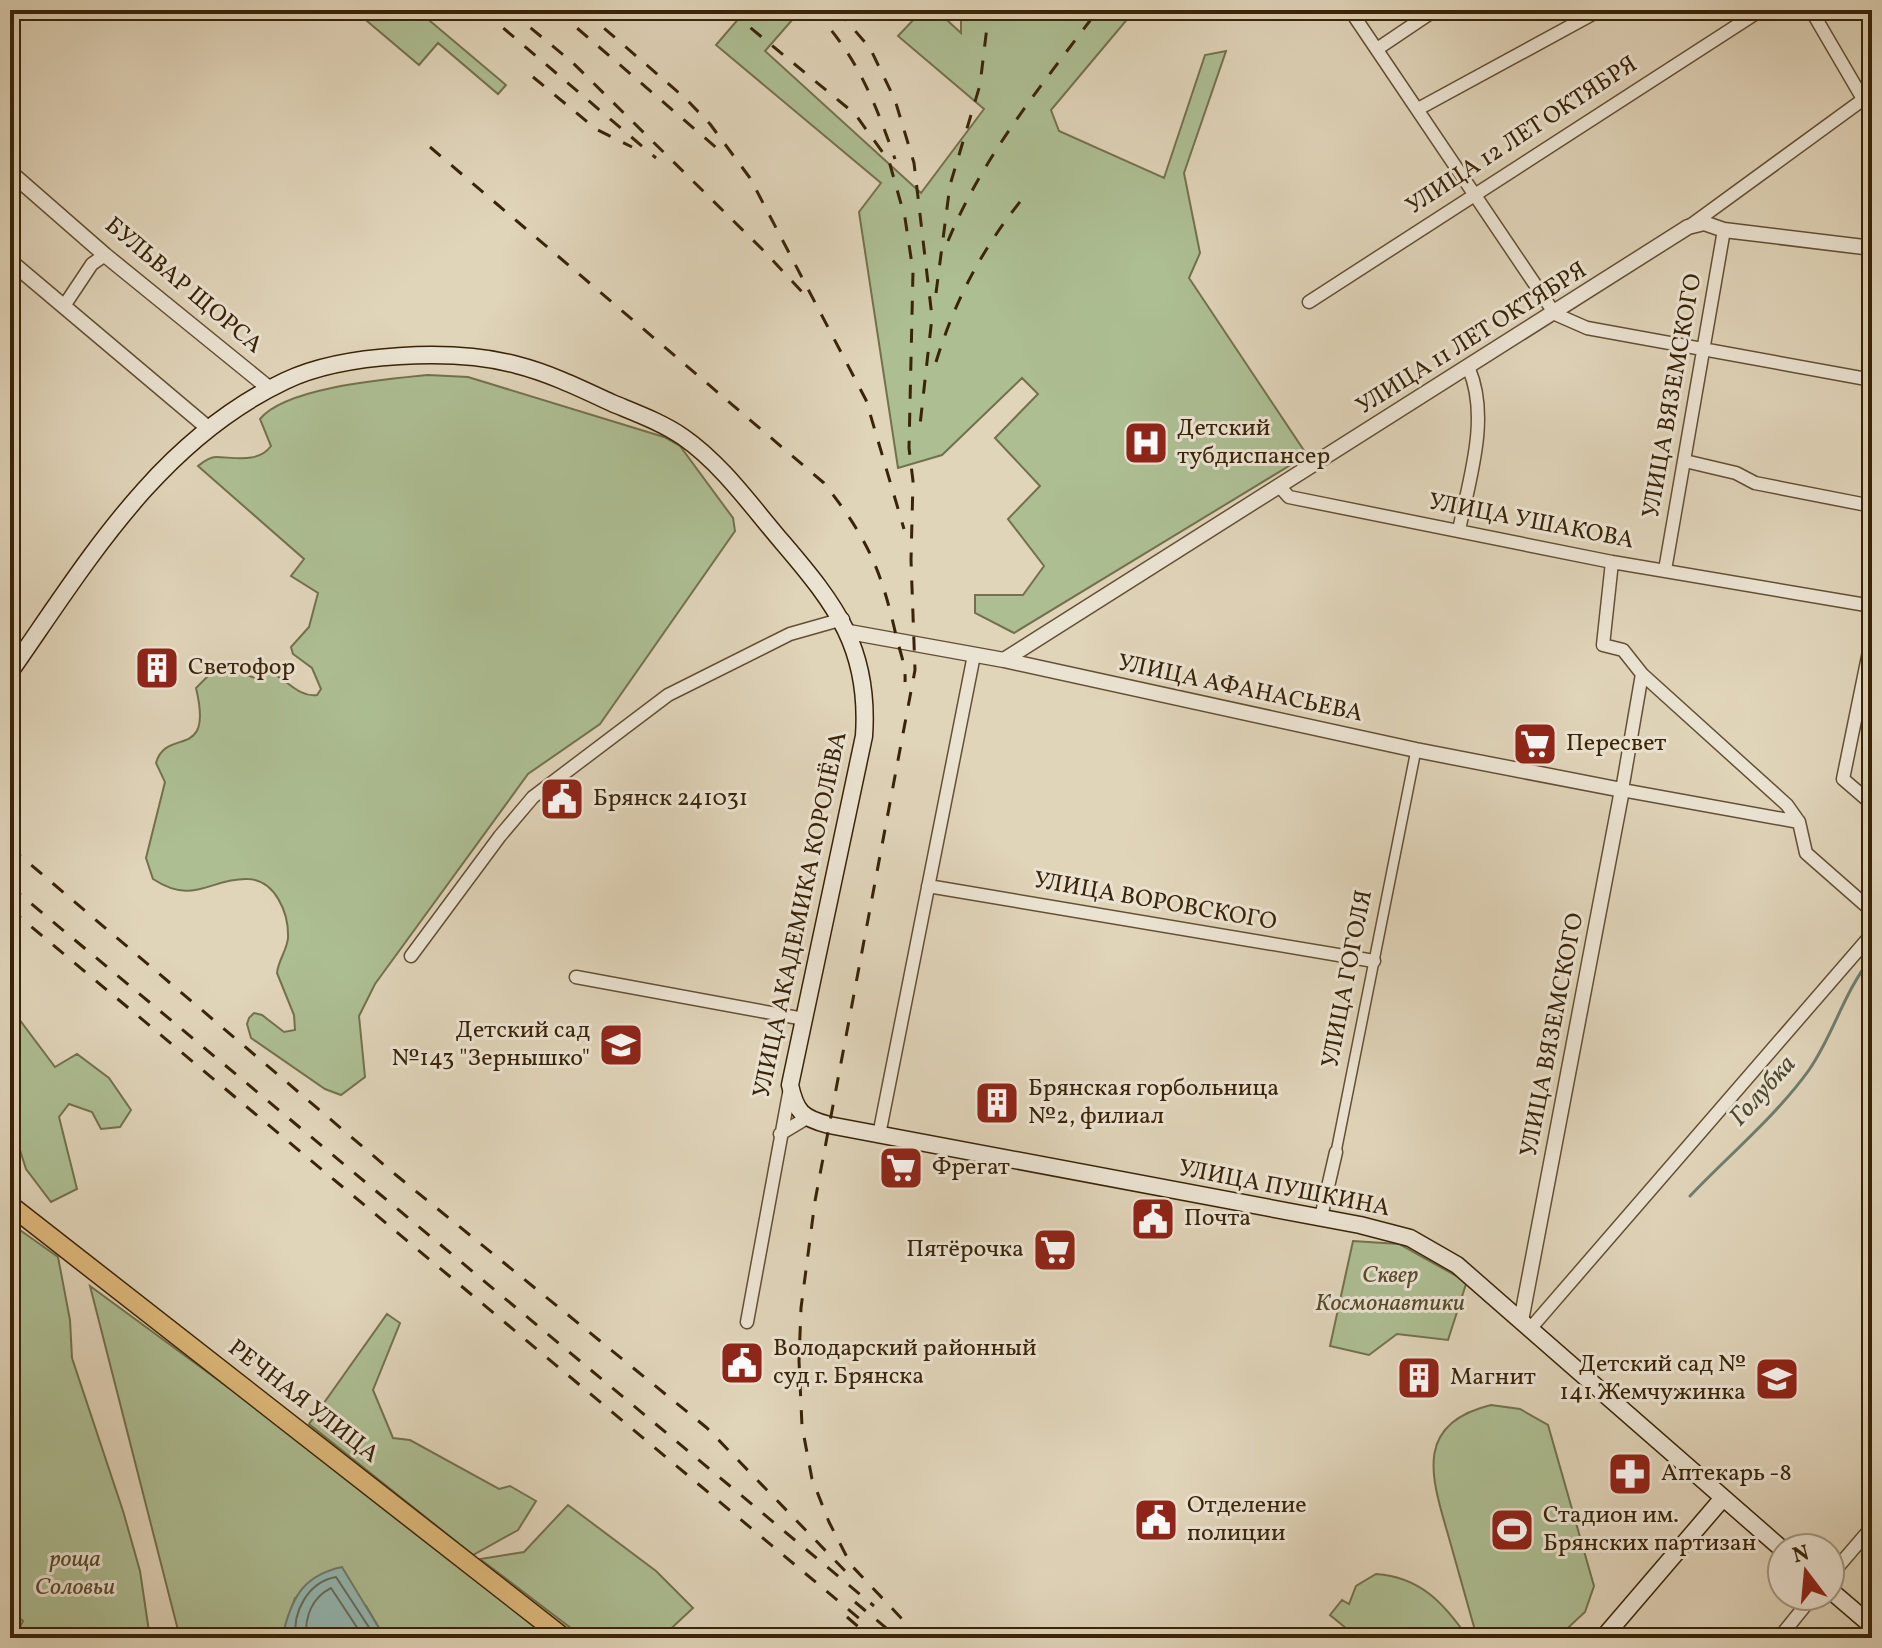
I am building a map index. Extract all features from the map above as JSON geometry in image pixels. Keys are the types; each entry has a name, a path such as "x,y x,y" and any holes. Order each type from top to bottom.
{"main road":[{"name":"УЛИЦА АКАДЕМИКА КОРОЛЁВА","path":"270,389 287,380 356,361 434,355 516,364 653,420 705,455 799,562 846,626 864,694 864,736 790,1085"},
{"name":"БУЛЬВАР ЩОРСА","path":"10,672 122,513 171,459 208,428 270,389"},
{"path":"790,1085 795,1109 805,1119"},
{"name":"УЛИЦА ПУШКИНА","path":"805,1119 1321,1217 1410,1238 1457,1265 1766,1535"},
{"name":"РЕЧНАЯ УЛИЦА","path":"10,1205 564,1638"},
{"path":"1603,1638 1723,1498"},
{"path":"1846,1604 1872,1626"}],"street":[{"path":"1350,10 1555,314 1587,328 1872,380"},
{"path":"1377,49 1435,10"},
{"path":"1418,109 1600,10"},
{"name":"УЛИЦА 12 ЛЕТ ОКТЯБРЯ","path":"1309,302 1473,193 1761,10"},
{"path":"1811,10 1868,96"},
{"name":"УЛИЦА 11 ЛЕТ ОКТЯБРЯ","path":"1004,660 1555,314 1688,227 1868,96"},
{"name":"БУЛЬВАР ЩОРСА","path":"10,172 105,255 270,389"},
{"path":"1688,227 1704,223 1724,230 1872,248"},
{"name":"УЛИЦА ВЯЗЕМСКОГО","path":"1665,570 1724,230"},
{"path":"64,306 85,273 105,255"},
{"path":"10,261 208,428"},
{"path":"1459,530 1474,460 1478,404 1469,369"},
{"path":"1685,461 1736,473 1755,483 1872,506"},
{"name":"УЛИЦА УШАКОВА","path":"1280,487 1289,497 1612,562 1872,606"},
{"path":"1612,562 1603,645 1623,650 1642,674 1787,805 1799,822 1806,853 1872,911"},
{"path":"411,956 500,836 533,797 668,695 790,634 846,626"},
{"name":"УЛИЦА АФАНАСЬЕВА","path":"846,626 1416,750 1622,790"},
{"path":"1872,637 1843,779 1872,804"},
{"path":"879,1135 974,655"},
{"name":"УЛИЦА ВЯЗЕМСКОГО","path":"1525,1325 1642,674"},
{"name":"УЛИЦА ГОГОЛЯ","path":"1321,1217 1416,750"},
{"path":"1622,790 1799,822"},
{"name":"УЛИЦА ВОРОВСКОГО","path":"928,886 1374,961"},
{"path":"1525,1325 1872,934"},
{"path":"576,977 804,1019"},
{"name":"УЛИЦА АКАДЕМИКА КОРОЛЁВА","path":"747,1322 790,1085"},
{"path":"780,1134 805,1119"},
{"path":"1846,1557 1872,1527"},
{"path":"1779,1638 1800,1612"}],"green space":[{"path":"354,10 417,10 506,85 498,94 438,43 419,65"},
{"path":"746,10 800,11 765,51 921,193 984,109 898,36 917,16 910,10 936,10 961,33 961,10 1135,10 1051,110 1059,131 1164,178 1205,55 1226,51 1184,173 1200,253 1189,278 1307,455 1014,633 975,613 975,595 1023,595 1044,566 1008,519 1040,486 995,438 1038,394 1022,378 942,455 898,468 859,212 881,183 716,45"},
{"path":"428,375 468,377 664,437 680,446 733,518 735,531 600,724 528,774 375,984 359,1016 365,1077 341,1095 325,1089 251,1038 247,1024 254,1013 262,1015 284,1032 295,1030 294,1015 277,973 288,928 283,908 273,891 247,879 191,891 167,887 153,879 146,858 165,782 156,763 161,752 169,746 194,735 199,726 200,711 196,688 219,665 255,678 261,676 264,670 271,672 310,695 317,695 321,689 312,668 293,654 291,647 309,627 318,593 291,576 304,559 198,466 213,457 245,458 266,452 271,446 260,419 273,408 292,399 339,386"},
{"path":"10,1007 55,1067 77,1054 109,1078 131,1110 120,1127 101,1129 92,1112 69,1104 59,1117 77,1189 51,1202 26,1169 11,1122"},
{"name":"роща Соловьи","path":"10,1223 58,1257 70,1320 72,1358 140,1571 150,1638 10,1638 10,1628 19,1629 23,1621 10,1610"},
{"name":"Сквер Космонавтики","path":"1353,1241 1399,1244 1466,1284 1448,1340 1397,1334 1369,1355 1330,1346"},
{"path":"90,1286 319,1454 558,1638 447,1638 435,1629 435,1638 385,1638 366,1606 295,1598 284,1630 290,1638 180,1638"},
{"path":"387,1314 400,1323 373,1390 393,1438 410,1440 499,1489 510,1486 536,1501 518,1530 473,1555 309,1424"},
{"name":"Стадион им. Брянских партизан","path":"1491,1405 1520,1409 1548,1425 1594,1586 1585,1612 1557,1638 1500,1638 1488,1630 1476,1634 1437,1495 1434,1456 1439,1440 1449,1426 1466,1414"},
{"path":"568,1505 656,1571 693,1608 661,1638 584,1638 480,1559 524,1552"},
{"path":"1376,1574 1406,1580 1430,1594 1468,1638 1358,1638 1330,1615 1342,1600 1349,1604 1356,1586"}],"water":[{"path":"342,1567 385,1638 290,1638 284,1630 297,1596 319,1575"}],"waterway":[{"name":"Голубка","path":"1690,1196 1767,1119 1809,1070 1853,985 1872,957"}],"railway":[{"path":"482,10 656,158"},
{"path":"509,10 572,62 805,295"},
{"path":"556,10 719,150"},
{"path":"583,10 686,99 710,124 750,178 866,400 904,529"},
{"path":"729,10 855,114 889,161 905,218 913,271 909,448 913,481 911,560 915,670 815,1201 801,1308 799,1361 802,1426 812,1479 829,1522 851,1565 920,1638"},
{"path":"813,10 841,43 863,79 895,159"},
{"path":"837,10 870,48 895,100 914,163 932,317 919,434"},
{"path":"936,293 950,185 980,85 989,10"},
{"path":"948,241 962,209 997,149 1098,10"},
{"path":"533,77 596,129 632,147"},
{"path":"430,147 824,483 852,521 879,575 903,661 905,682"},
{"path":"936,362 973,272 1028,192"},
{"path":"10,847 396,1175 707,1428 851,1577"},
{"path":"10,886 874,1606"},
{"path":"10,909 861,1620"},
{"path":"855,1602 898,1638"},
{"path":"847,1617 871,1638"}],"place":[{"name":"Детский тубдиспансер","path":"1146,443"},
{"name":"Светофор","path":"157,668"},
{"name":"Пересвет","path":"1535,744"},
{"name":"Брянск 241031","path":"562,799"},
{"name":"Детский сад №143 \"Зернышко\"","path":"621,1045"},
{"name":"Брянская горбольница №2, филиал","path":"997,1103"},
{"name":"Фрегат","path":"901,1168"},
{"name":"Почта","path":"1153,1219"},
{"name":"Пятёрочка","path":"1055,1250"},
{"name":"Володарский районный суд г. Брянска","path":"742,1363"},
{"name":"Магнит","path":"1419,1378"},
{"name":"Детский сад № 141 Жемчужинка","path":"1777,1379"},
{"name":"Аптекарь -8","path":"1630,1474"},
{"name":"Отделение полиции","path":"1156,1520"},
{"name":"Стадион им. Брянских партизан","path":"1512,1530"}]}
